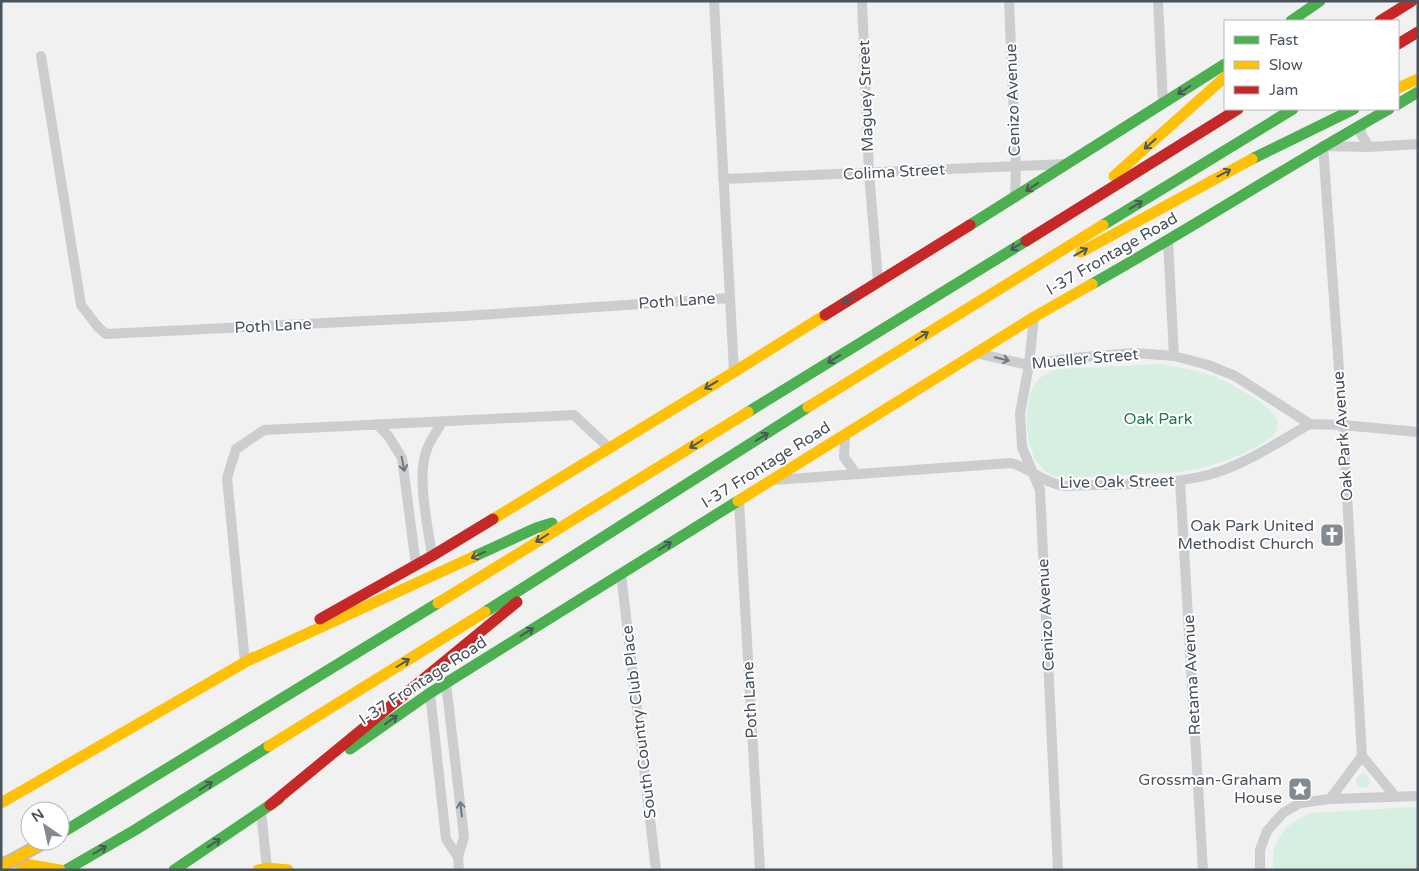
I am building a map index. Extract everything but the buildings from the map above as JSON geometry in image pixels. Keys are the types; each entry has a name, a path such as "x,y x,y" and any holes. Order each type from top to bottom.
{"main road":[{"path":"1382,20 1412,1"},
{"path":"1292,20 1315,3"},
{"path":"1399,43 1418,32"},
{"path":"1,804 93,748 432,556 1015,198 1224,65"},
{"path":"1078,209 1224,78"},
{"path":"1399,88 1418,79"},
{"path":"1399,103 1418,92"},
{"path":"70,828 1236,110"},
{"path":"66,870 134,830 573,557 975,303 1291,110"},
{"path":"975,303 1019,287 1178,198 1296,136 1352,110"},
{"name":"I-37 Frontage Road","path":"174,870 430,693 1034,317 1168,241 1323,146 1387,110"},
{"path":"246,662 536,528 588,510"},
{"path":"266,808 573,557"},
{"path":"1,866 29,851"},
{"path":"1,860 60,870"},
{"path":"263,869 288,870"}],"street":[{"name":"Poth Lane","path":"714,1 734,372"},
{"name":"Maguey Street","path":"862,1 869,173 878,281"},
{"name":"Cenizo Avenue","path":"1009,1 1016,165 1015,198"},
{"path":"1158,1 1163,103"},
{"name":"Poth Lane","path":"41,56 81,305 98,328 106,334 464,316 730,298"},
{"path":"1361,125 1361,134 1369,147"},
{"path":"1323,146 1369,147 1418,144"},
{"name":"Oak Park Avenue","path":"1323,146 1343,425 1362,756"},
{"name":"Colima Street","path":"723,179 1066,164"},
{"path":"1168,241 1174,356"},
{"name":"Cenizo Avenue","path":"1034,317 1029,365 1020,413 1022,447 1040,490 1058,870"},
{"name":"Mueller Street","path":"976,353 1029,365 1071,358 1117,354 1135,353 1174,356 1208,365 1236,376 1310,424"},
{"path":"246,662 227,478 236,449 264,430 574,415 609,448"},
{"path":"432,556 423,480 426,450 443,421"},
{"path":"377,424 398,450 402,458 416,565"},
{"path":"1310,424 1418,432"},
{"name":"Live Oak Street","path":"774,480 1011,463 1021,466 1050,483 1064,486 1180,481 1210,475 1237,465 1310,424"},
{"path":"845,435 844,457 856,474"},
{"path":"406,482 423,480"},
{"name":"Retama Avenue","path":"1180,481 1203,870"},
{"name":"Poth Lane","path":"739,501 760,870"},
{"name":"South Country Club Place","path":"621,574 656,870"},
{"path":"446,683 464,837 458,857 459,870"},
{"path":"430,693 446,839 458,857"},
{"path":"1330,799 1362,756 1395,796"},
{"path":"1260,870 1260,850 1267,831 1283,813 1300,803 1330,799 1418,796"},
{"path":"263,869 266,808"}],"green space":[{"name":"Oak Park","path":"1161,364 1194,370 1234,386 1250,395 1275,415 1277,429 1268,440 1240,455 1188,471 1064,478 1042,469 1031,447 1027,422 1029,398 1033,387 1041,377 1048,372 1059,369"},
{"path":"1360,774 1366,774 1370,781 1366,788 1360,788 1356,784 1356,778"},
{"path":"1418,808 1418,870 1273,870 1274,850 1281,834 1302,817 1312,813"}],"traffic: fast":[{"path":"1292,20 1320,1"},
{"path":"970,225 1224,65"},
{"path":"1399,103 1418,92"},
{"path":"1103,225 1291,110"},
{"path":"1252,159 1352,110"},
{"path":"1092,284 1387,110"},
{"path":"748,412 1026,241"},
{"path":"485,612 808,407"},
{"path":"350,749 430,693 738,501"},
{"path":"473,557 536,528 552,523"},
{"path":"70,828 438,603"},
{"path":"66,870 135,830 269,746"},
{"path":"174,870 279,799"}],"traffic: slow":[{"path":"1114,176 1224,78"},
{"path":"1399,88 1418,79"},
{"path":"1081,252 1252,159"},
{"path":"808,407 1103,225"},
{"path":"738,501 1034,317 1092,284"},
{"path":"493,519 825,315"},
{"path":"438,603 748,412"},
{"path":"245,662 473,557"},
{"path":"269,746 485,612"},
{"path":"1,803 254,657"},
{"path":"1,866 29,851"},
{"path":"6,861 60,870"},
{"path":"258,870 267,868 288,870"}],"traffic: jam":[{"path":"1382,20 1412,1"},
{"path":"1399,43 1418,32"},
{"path":"1026,241 1236,110"},
{"path":"825,315 970,225"},
{"path":"320,619 432,556 493,519"},
{"path":"270,805 517,602"}],"place":[{"name":"Oak Park United Methodist Church","path":"1332,535"},
{"name":"Grossman-Graham House","path":"1300,789"}]}
